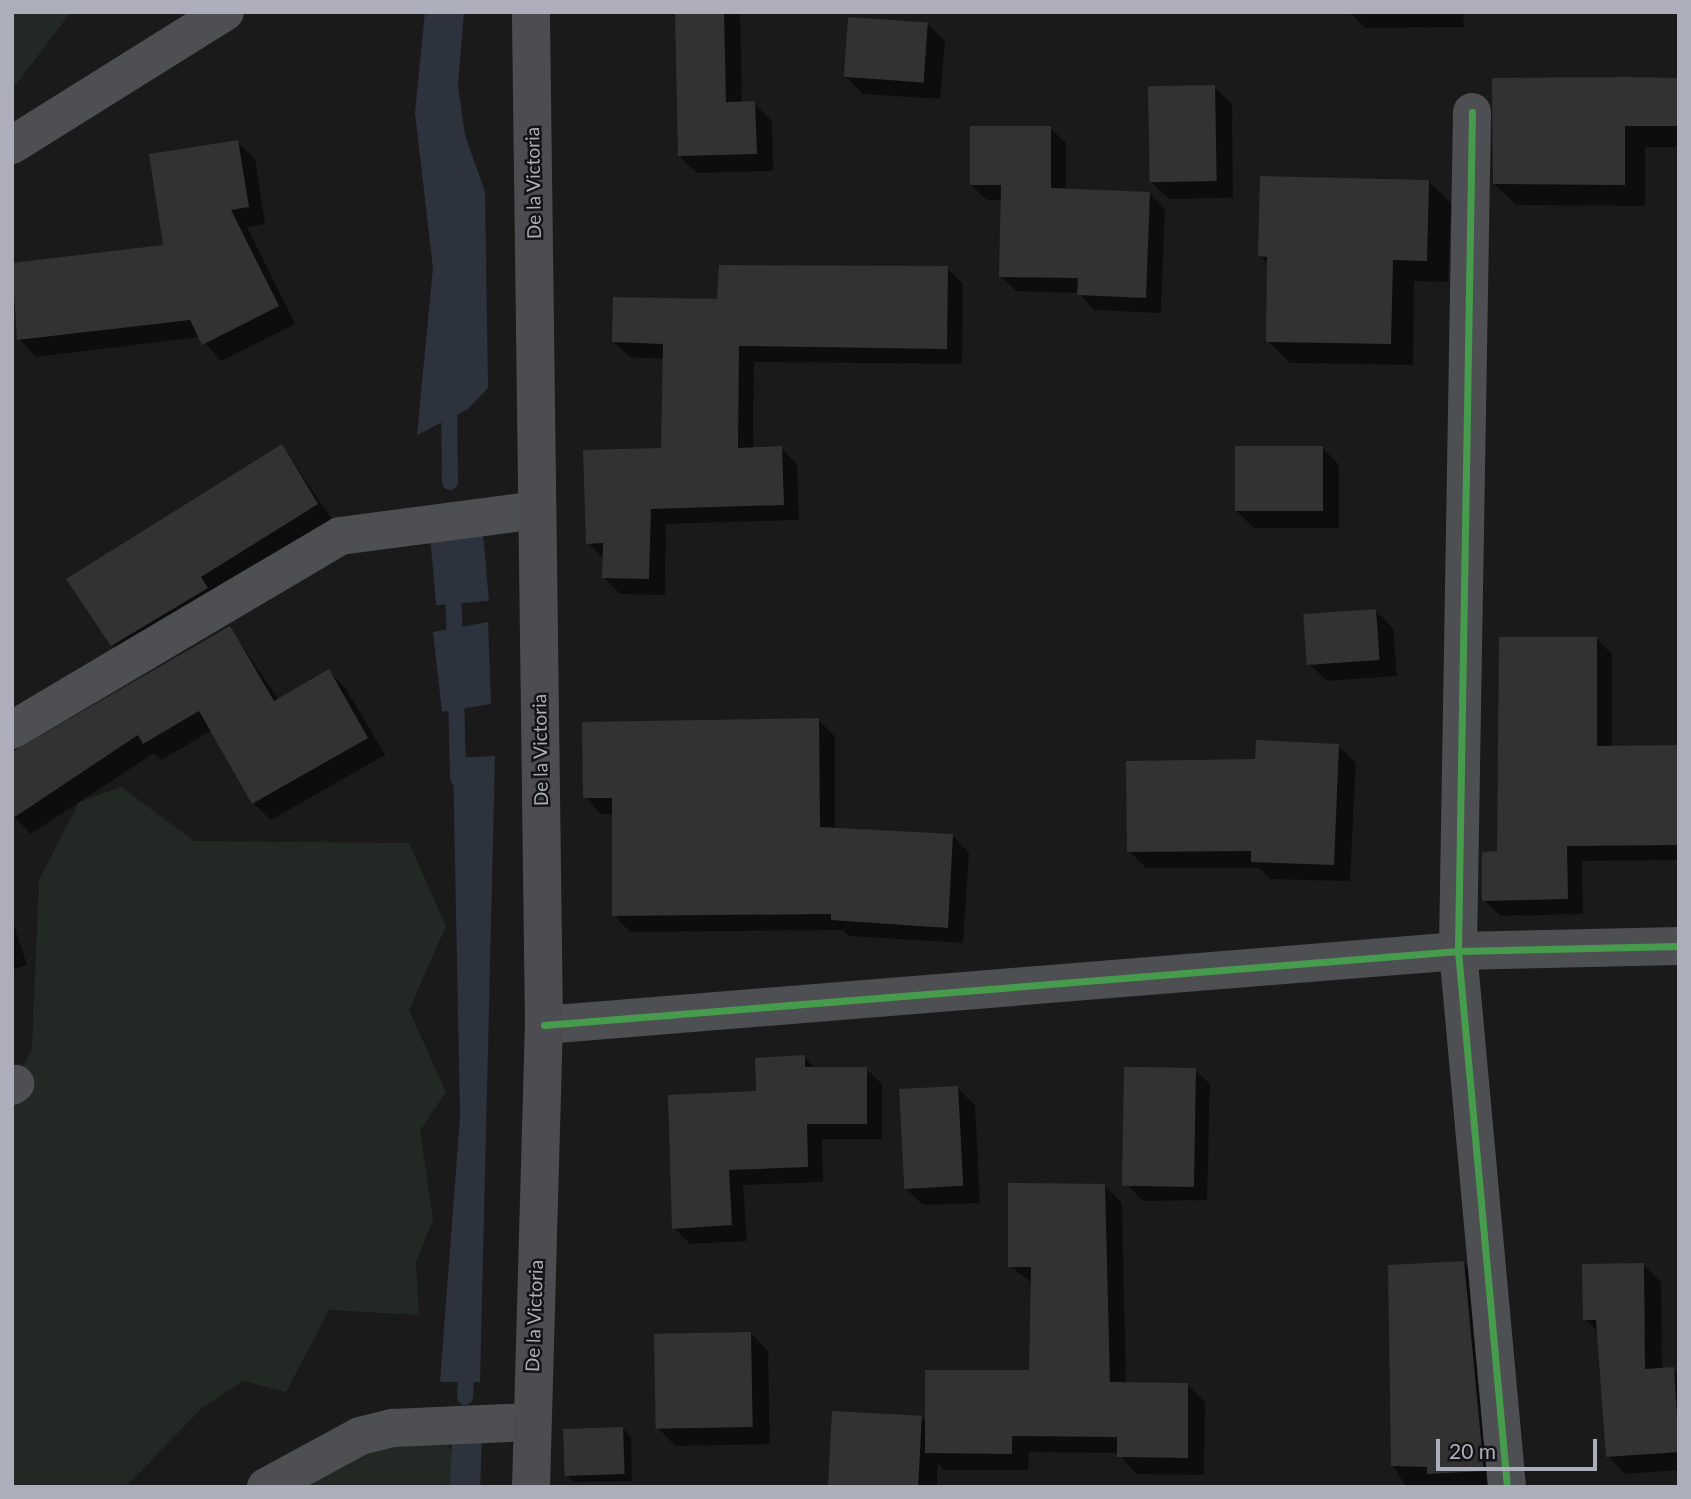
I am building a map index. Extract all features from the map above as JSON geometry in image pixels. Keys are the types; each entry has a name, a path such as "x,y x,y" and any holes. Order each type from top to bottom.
{"main road":[{"name":"De la Victoria","path":"531,12 544,1025 531,1487"}],"street":[{"path":"12,145 225,12"},
{"path":"1472,112 1458,951 1507,1487"},
{"path":"12,730 340,536 537,510"},
{"path":"544,1025 1458,951 1679,946"},
{"path":"267,1487 360,1436 393,1427 436,1421 531,1422"}],"shaded area":[{"path":"12,12 71,12 12,90"},
{"path":"425,12 464,12 458,85 465,135 485,192 488,388 468,409 417,435 433,268 415,113"},
{"path":"483,533 489,601 436,605 430,538"},
{"path":"488,622 491,704 442,712 433,632"},
{"path":"495,756 480,1382 440,1382 460,1117 453,758"},
{"path":"121,787 194,841 409,843 446,926 409,1010 446,1092 420,1131 433,1219 416,1262 419,1315 329,1310 286,1392 243,1381 203,1407 125,1487 12,1487 12,1088 32,1049 39,880 79,802"},
{"path":"436,1421 469,1487 275,1487"},
{"path":"452,1435 482,1436 480,1487 450,1487"}],"building":[{"path":"675,12 724,12 726,102 755,101 757,154 678,156"},
{"path":"848,17 928,23 924,82 844,77"},
{"path":"1492,78 1679,78 1679,126 1625,126 1625,185 1493,184"},
{"path":"1215,85 1217,181 1150,182 1148,86"},
{"path":"970,126 1051,126 1051,188 1150,192 1146,298 1077,295 1078,278 999,277 1001,185 970,185"},
{"path":"238,140 249,207 231,210 279,306 202,345 190,320 17,340 12,263 163,245 149,154"},
{"path":"1260,176 1429,180 1427,261 1393,260 1391,344 1266,342 1267,257 1258,256"},
{"path":"719,265 948,266 947,349 739,346 738,448 782,446 784,505 651,509 649,579 602,578 603,543 586,544 583,450 661,448 663,344 612,342 613,297 717,299"},
{"path":"282,444 318,504 201,577 208,588 111,646 66,579"},
{"path":"1235,446 1323,446 1323,511 1235,511"},
{"path":"1376,609 1380,660 1307,665 1303,614"},
{"path":"230,626 274,701 329,669 368,738 252,804 199,711 143,744 138,735 12,819 12,752"},
{"path":"1499,637 1597,637 1597,746 1679,745 1679,845 1567,846 1568,899 1482,901 1482,852 1497,851"},
{"path":"819,718 820,827 953,834 948,928 831,920 831,914 612,916 612,798 583,798 582,722"},
{"path":"1256,740 1339,744 1334,865 1251,862 1251,851 1127,852 1126,761 1255,759"},
{"path":"805,1055 805,1067 867,1067 867,1124 807,1124 808,1167 729,1170 732,1225 672,1229 668,1095 756,1091 755,1058"},
{"path":"1124,1067 1196,1068 1194,1187 1122,1186"},
{"path":"958,1086 963,1186 904,1189 899,1089"},
{"path":"1008,1183 1105,1184 1110,1382 1188,1383 1188,1458 1117,1457 1117,1437 1012,1436 1012,1454 925,1453 925,1370 1029,1370 1031,1267 1008,1267"},
{"path":"1464,1261 1484,1471 1427,1474 1427,1467 1391,1466 1388,1265"},
{"path":"1644,1263 1645,1369 1674,1367 1679,1452 1606,1457 1596,1320 1583,1320 1582,1264"},
{"path":"751,1332 753,1427 656,1429 654,1334"},
{"path":"832,1411 922,1416 918,1487 828,1487"},
{"path":"623,1427 625,1474 565,1476 563,1429"}],"waterway":[{"path":"449,400 450,482"},
{"path":"453,587 455,649"},
{"path":"456,689 458,778"},
{"path":"465,1397 467,1361"}],"cycle path":[{"path":"1472,112 1458,951 1507,1487"},
{"path":"544,1025 1458,951 1679,946"}]}
